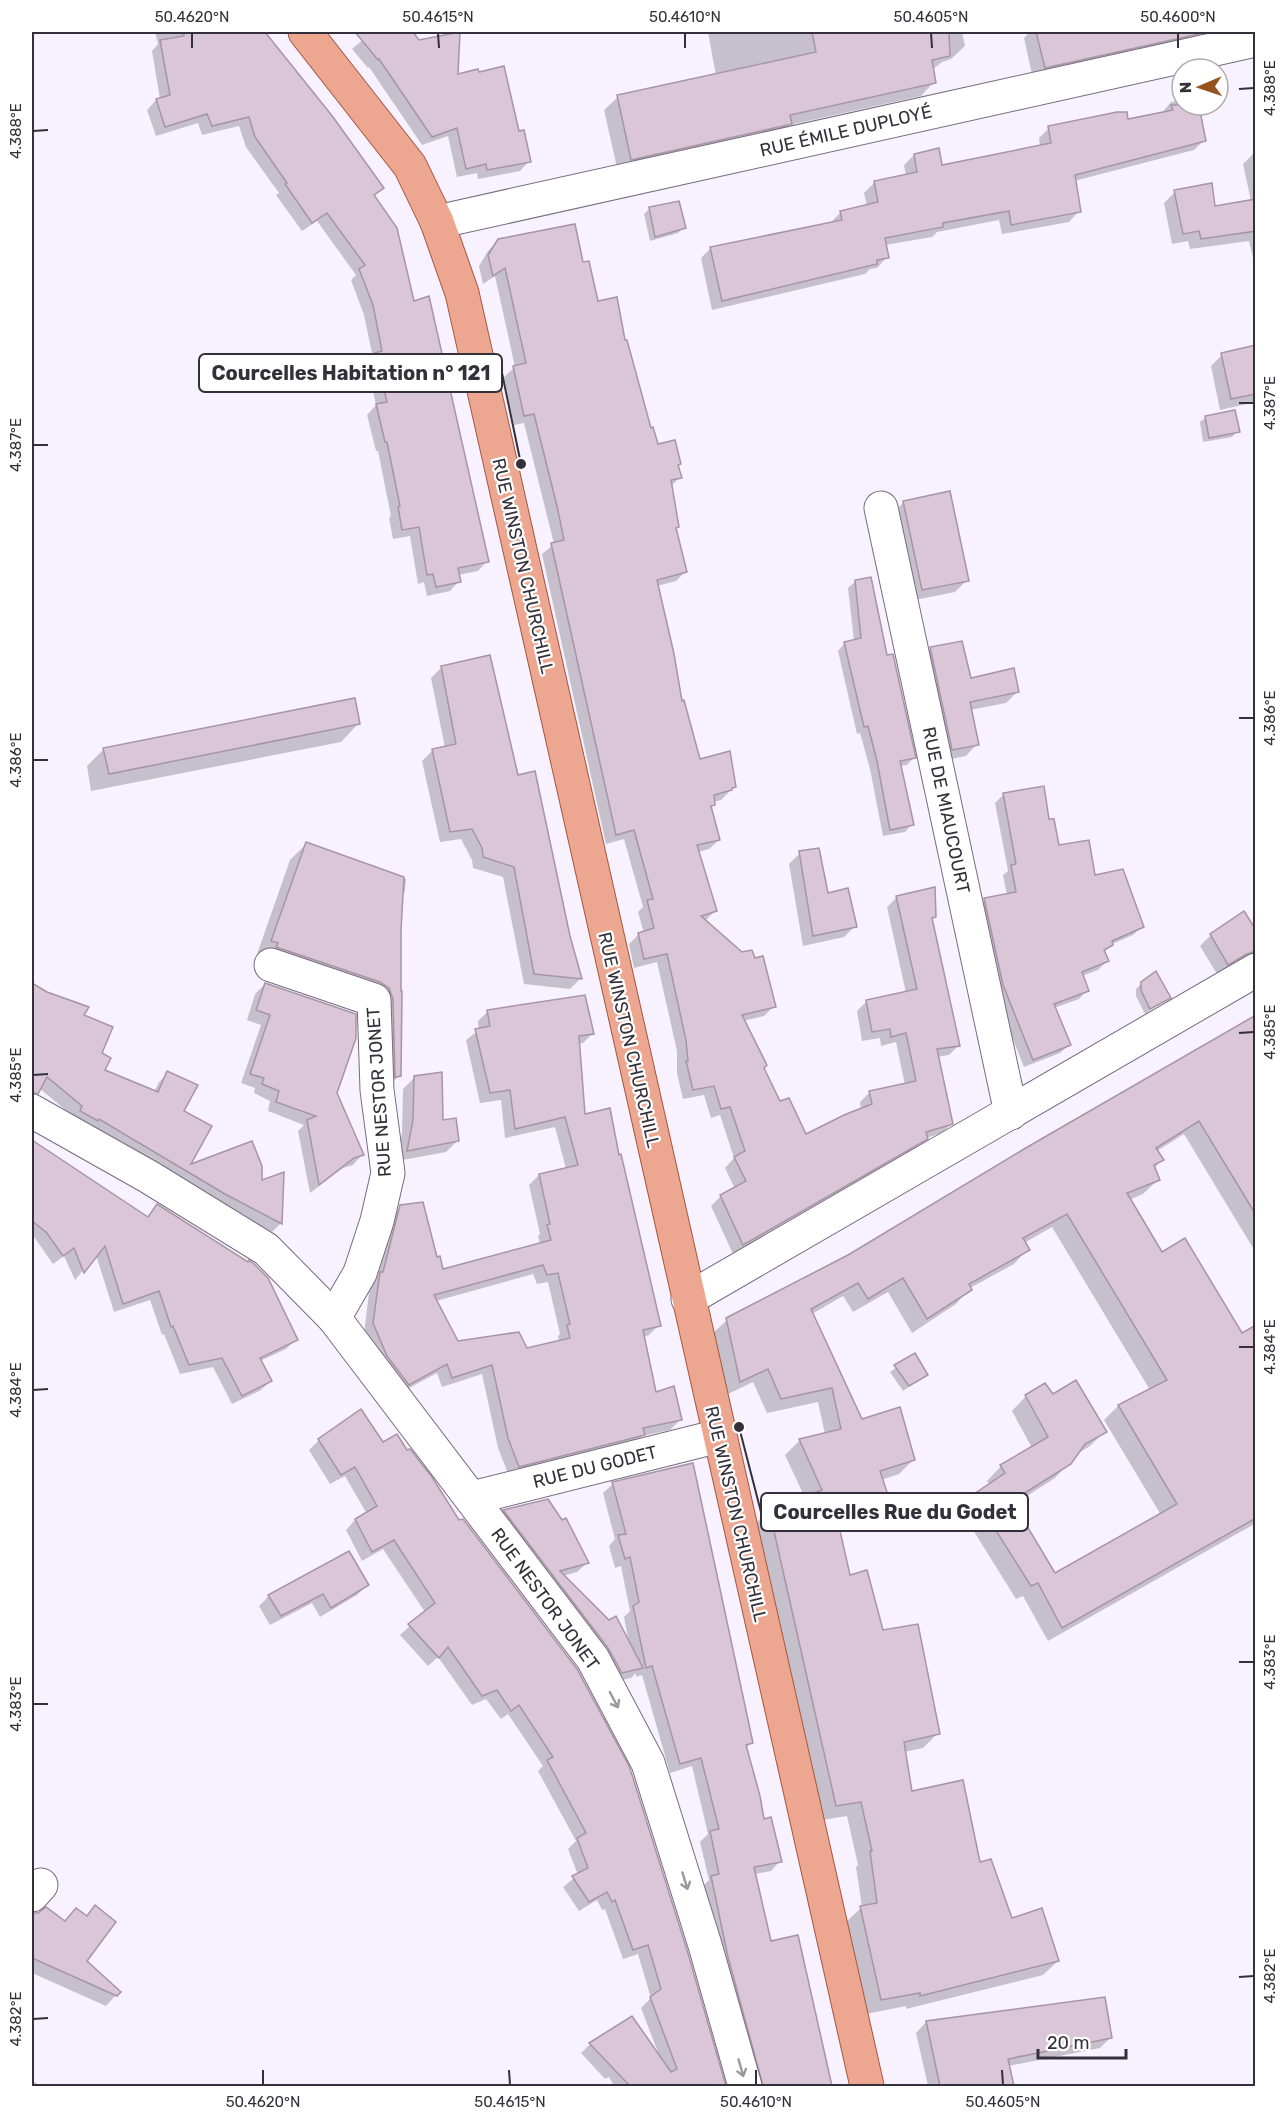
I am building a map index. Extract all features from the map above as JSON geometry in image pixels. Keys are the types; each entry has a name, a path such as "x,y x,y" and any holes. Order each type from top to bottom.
{"main road":[{"name":"RUE WINSTON CHURCHILL","path":"305,32 410,166 437,222 464,304 867,2086"}],"street":[{"name":"RUE ÉMILE DUPLOYÉ","path":"437,222 1256,39"},
{"name":"RUE DE MIAUCOURT","path":"881,508 1011,1113"},
{"name":"RUE NESTOR JONET","path":"271,966 374,1000 376,1090 388,1173 377,1221 360,1273 334,1318"},
{"path":"688,1299 1256,970"},
{"name":"RUE NESTOR JONET","path":"32,1111 149,1176 266,1249 334,1318 593,1659 648,1763 705,1945 745,2086"},
{"name":"RUE DU GODET","path":"472,1498 719,1436"}],"building":[{"path":"183,32 265,32 333,117 384,188 374,195 397,228 414,301 429,296 489,562 458,568 461,582 436,587 433,574 427,575 419,527 402,530 398,507 400,506 387,442 385,442 376,404 387,402 375,353 382,351 373,305 359,269 365,265 327,213 312,223 255,137 249,117 212,126 207,114 165,127 156,99 170,95 160,40 184,36"},
{"path":"355,32 413,32 419,40 460,32 458,74 504,66 519,131 524,130 531,162 487,170 486,164 466,169 457,128 432,137 379,59"},
{"path":"812,32 949,32 950,56 932,60 936,83 790,115 792,124 631,160 617,95 816,52"},
{"path":"1036,32 1208,32 1045,68"},
{"path":"1170,111 1170,117 1201,117 1206,141 1075,175 1081,212 1011,225 1009,211 943,223 943,227 885,238 889,258 877,260 877,264 722,301 710,247 842,220 840,211 878,202 874,181 917,172 914,154 939,148 942,165 1051,143 1048,126 1117,112 1127,112 1128,119"},
{"path":"1212,183 1215,206 1256,199 1256,231 1201,239 1199,231 1183,234 1174,190"},
{"path":"679,201 686,228 655,237 649,207"},
{"path":"575,224 583,262 589,261 598,301 617,297 625,340 627,340 651,428 653,427 658,444 675,440 681,464 678,465 682,478 671,480 679,527 676,528 687,572 657,580 682,701 684,700 700,759 730,751 736,787 714,795 715,805 711,806 720,840 697,845 717,911 701,916 742,952 752,950 755,958 763,956 776,1007 742,1015 767,1065 764,1068 780,1101 789,1098 806,1134 872,1104 869,1091 916,1081 906,1033 891,1037 890,1029 872,1032 866,1000 917,989 896,896 935,887 936,917 932,918 960,1046 937,1049 953,1124 926,1132 928,1139 743,1245 720,1195 746,1181 734,1157 745,1151 730,1107 721,1109 714,1086 693,1090 686,1061 688,1061 686,1040 667,954 644,959 638,933 654,928 647,900 653,899 634,830 616,835 551,543 564,540 557,506 534,414 524,416 513,366 526,363 505,268 493,276 488,255 498,239"},
{"path":"1256,345 1256,394 1231,399 1221,353"},
{"path":"1235,410 1240,432 1209,438 1205,416"},
{"path":"950,491 969,581 922,590 903,501"},
{"path":"871,577 887,655 893,654 916,758 900,761 914,825 890,830 877,761 868,726 864,727 844,642 861,638 855,580"},
{"path":"962,641 971,678 1014,668 1019,692 970,702 979,745 952,750 930,647"},
{"path":"490,655 518,775 535,771 570,936 582,979 534,974 514,867 483,857 482,848 472,829 450,832 432,749 456,744 441,666"},
{"path":"355,698 360,724 109,774 103,748"},
{"path":"1044,786 1049,819 1054,819 1059,845 1089,840 1095,875 1123,869 1144,927 1112,941 1113,945 1104,950 1109,961 1082,972 1089,991 1054,1004 1071,1045 1033,1060 1003,985 984,898 1016,892 1011,865 1016,864 1003,793"},
{"path":"306,842 404,877 401,930 401,1076 395,1077 393,999 389,988 380,982 276,947 278,943 271,941"},
{"path":"819,848 828,893 848,888 857,927 813,936 799,851"},
{"path":"1244,911 1256,930 1256,951 1228,965 1210,934"},
{"path":"1156,971 1171,998 1150,1009 1141,990 1141,982"},
{"path":"32,983 47,992 89,1007 84,1015 113,1027 102,1053 111,1058 105,1070 158,1092 167,1071 198,1085 184,1111 212,1126 191,1164 252,1141 262,1166 262,1180 284,1172 282,1224 225,1194 99,1119 98,1121 80,1111 82,1106 47,1077 38,1094 32,1092"},
{"path":"265,983 356,1014 356,1038 337,1093 364,1155 354,1158 319,1185 307,1120 316,1116 276,1102 279,1091 262,1084 264,1078 250,1074 270,1015 256,1010"},
{"path":"585,995 594,1034 579,1036 585,1114 610,1108 619,1155 621,1154 661,1326 643,1330 656,1392 674,1386 682,1420 643,1428 645,1435 519,1467 508,1438 492,1365 452,1378 447,1364 409,1385 387,1356 373,1323 380,1272 383,1272 400,1205 423,1202 437,1257 440,1256 443,1269 551,1240 547,1225 550,1224 539,1174 578,1165 565,1117 515,1129 510,1090 490,1093 475,1029 490,1026 487,1010","holes":["543,1265 547,1275 558,1273 570,1324 567,1325 570,1338 527,1348 519,1332 458,1341 434,1295"]},
{"path":"1256,1015 1256,1215 1199,1121 1156,1148 1164,1160 1154,1165 1160,1180 1127,1193 1162,1252 1185,1238 1242,1333 1256,1325 1256,1518 1062,1628 1038,1583 1031,1586 981,1507 974,1494 1005,1473 1000,1465 1048,1437 1025,1395 1045,1383 1053,1394 1076,1380 1107,1432 1085,1444 1071,1464 1012,1501 1055,1573 1177,1504 1118,1405 1167,1380 1067,1214 1023,1238 1030,1250 969,1284 972,1290 927,1319 903,1278 868,1299 858,1283 811,1309 862,1419 900,1407 915,1460 880,1471 888,1495 863,1503 865,1515 838,1522 850,1575 867,1570 883,1630 918,1624 940,1734 904,1742 912,1791 963,1780 980,1862 991,1859 1012,1918 1042,1908 1059,1961 920,1996 920,1993 881,2000 860,1906 877,1903 870,1851 872,1851 861,1802 836,1806 769,1509 822,1490 799,1439 841,1429 832,1388 781,1399 768,1369 740,1382 726,1318 848,1255 1024,1149"},
{"path":"442,1072 443,1120 456,1118 459,1141 407,1151 413,1120 414,1076"},
{"path":"32,1140 148,1217 157,1204 248,1262 249,1260 268,1278 298,1340 260,1358 272,1381 242,1396 222,1358 189,1365 173,1326 171,1327 159,1291 123,1304 105,1246 84,1273 74,1248 63,1256 46,1232 32,1221"},
{"path":"915,1353 928,1375 909,1386 894,1365"},
{"path":"361,1409 383,1442 397,1434 407,1450 410,1449 432,1477 459,1520 463,1519 577,1669 629,1766 687,1950 726,2086 630,2086 589,2043 632,2016 671,2072 677,2069 650,1997 661,1989 648,1945 633,1950 615,1900 612,1902 607,1892 589,1902 572,1876 588,1868 577,1838 586,1833 547,1760 553,1757 519,1705 511,1711 497,1690 482,1696 448,1647 439,1658 408,1624 435,1603 394,1540 372,1552 355,1519 377,1506 355,1467 341,1475 318,1439"},
{"path":"693,1463 753,1743 746,1745 764,1819 771,1817 782,1862 754,1867 771,1941 798,1935 832,2086 763,2086 728,1957 711,1876 719,1874 710,1831 719,1829 701,1758 680,1764 652,1666 646,1668 633,1606 639,1602 630,1557 625,1559 618,1535 626,1534 612,1482"},
{"path":"548,1499 562,1520 566,1518 589,1563 560,1571 609,1620 616,1616 643,1668 622,1673 608,1648 503,1510"},
{"path":"349,1551 369,1585 331,1608 323,1594 281,1616 268,1595"},
{"path":"95,1905 116,1922 87,1961 121,1992 117,1996 32,1958 32,1913 38,1913 46,1907 65,1921 76,1908 87,1916"},
{"path":"1105,1997 1112,2038 1008,2059 1014,2086 940,2086 926,2021"}],"place":[{"name":"Courcelles Habitation n° 121","path":"521,464"},
{"name":"Courcelles Rue du Godet","path":"739,1427"}]}
